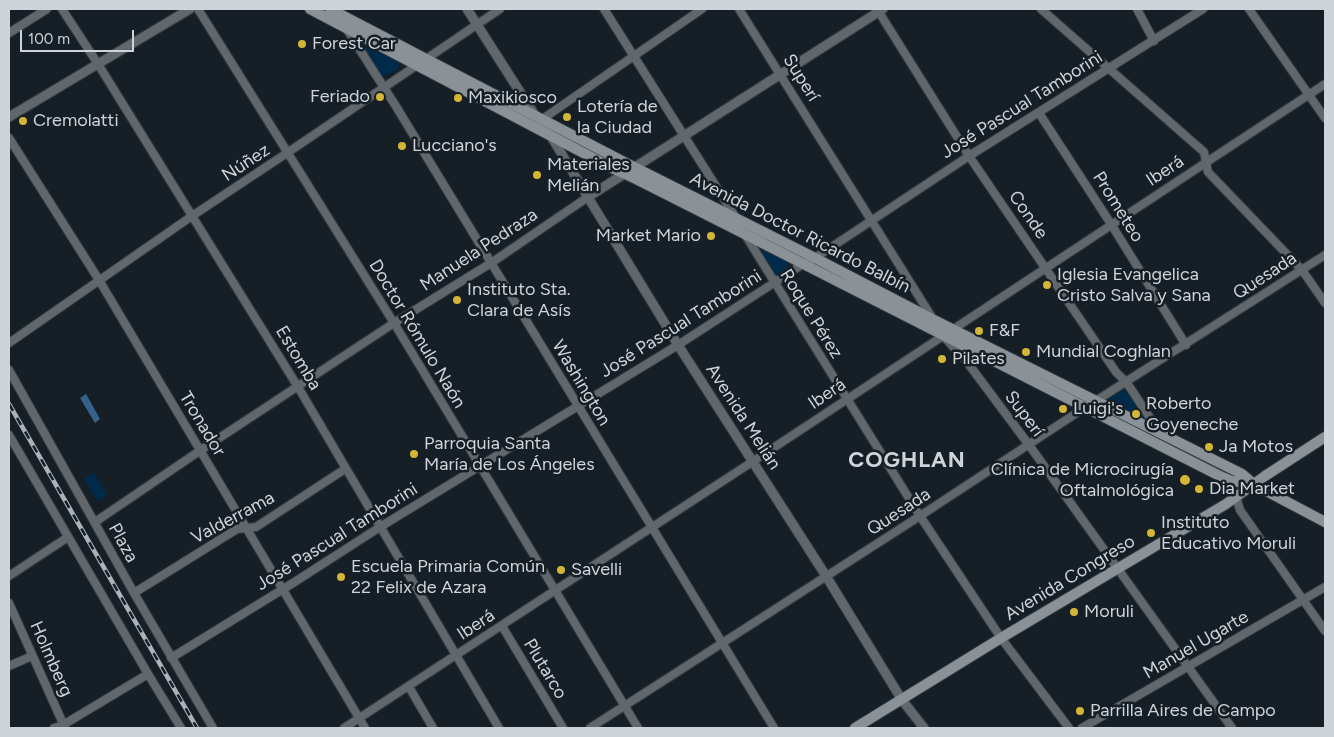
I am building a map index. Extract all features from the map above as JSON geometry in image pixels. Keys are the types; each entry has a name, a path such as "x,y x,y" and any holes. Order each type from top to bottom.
{"main road":[{"name":"Avenida Doctor Ricardo Balbín","path":"310,9 623,174 1086,408 1232,481 1255,485"},
{"name":"Avenida Doctor Ricardo Balbín","path":"333,10 538,119 1161,435 1242,474 1255,485 1325,522"},
{"name":"Avenida Congreso","path":"855,728 1236,497 1325,437"},
{"path":"1232,481 1236,497"}],"street":[{"path":"9,33 47,9"},
{"name":"Estomba","path":"62,9 298,387 498,728"},
{"path":"9,117 190,9"},
{"name":"Doctor Rómulo Naón","path":"198,9 394,323 638,728"},
{"name":"Avenida Melián","path":"467,9 549,135 678,345 826,576 902,700 924,728"},
{"name":"Núñez","path":"9,343 192,216 287,154 384,86 500,9"},
{"name":"Roque Pérez","path":"604,9 920,516 1001,638 1069,728"},
{"path":"538,119 702,9"},
{"name":"Superí","path":"739,9 943,335 968,362 1232,728"},
{"path":"1041,9 1204,152 1208,172 1302,270 1325,303"},
{"path":"1137,9 1154,41"},
{"name":"José Pascual Tamborini","path":"171,658 380,527 678,345 815,258 969,156 1204,9"},
{"path":"1249,9 1325,118"},
{"name":"Manuela Pedraza","path":"95,522 394,323 491,263 623,174 879,10"},
{"name":"Conde","path":"879,10 969,156 1161,435"},
{"name":"Washington","path":"346,28 384,86 774,728"},
{"name":"Iberá","path":"344,728 652,528 1325,84"},
{"name":"Prometeo","path":"1039,113 1112,224 1186,345"},
{"name":"Tronador","path":"9,138 99,280 364,728"},
{"name":"Quesada","path":"590,728 1325,255"},
{"name":"Plaza","path":"9,370 171,658 213,728"},
{"path":"9,435 181,728"},
{"name":"Valderrama","path":"134,593 237,529 256,527 345,469"},
{"path":"1236,497 1240,510 1325,631"},
{"path":"9,576 68,536"},
{"name":"Manuel Ugarte","path":"1082,728 1325,587"},
{"name":"Holmberg","path":"9,603 64,726"},
{"name":"Plutarco","path":"502,626 563,728"},
{"path":"9,666 32,656"},
{"path":"54,728 64,726 148,674"},
{"path":"409,687 433,728"}],"shaded area":[{"path":"367,46 398,61 399,66 396,71 382,76 364,51 364,47"},
{"path":"763,250 788,262 788,270 777,276 773,275 760,252"},
{"path":"1127,390 1145,416 1145,422 1111,404 1110,398"},
{"path":"86,394 100,419 95,423 80,398"},
{"path":"94,473 107,495 97,501 84,478"}],"railway":[{"path":"9,404 197,728"}],"place":[{"name":"Forest Car","path":"302,44"},
{"name":"Feriado","path":"380,97"},
{"name":"Maxikiosco","path":"458,98"},
{"name":"Lotería de la Ciudad","path":"567,117"},
{"name":"Cremolatti","path":"23,121"},
{"name":"Lucciano's","path":"402,146"},
{"name":"Materiales Melián","path":"537,175"},
{"name":"Market Mario","path":"711,236"},
{"name":"Iglesia Evangelica Cristo Salva y Sana","path":"1047,285"},
{"name":"Instituto Sta. Clara de Asís","path":"457,300"},
{"name":"F&F","path":"979,331"},
{"name":"Mundial Coghlan","path":"1026,352"},
{"name":"Pilates","path":"942,359"},
{"name":"Luigi's","path":"1063,409"},
{"name":"Roberto Goyeneche","path":"1136,414"},
{"name":"Ja Motos","path":"1209,447"},
{"name":"Parroquia Santa María de Los Ángeles","path":"414,454"},
{"name":"Clínica de Microcirugía Oftalmológica","path":"1185,480"},
{"name":"Dia Market","path":"1199,489"},
{"name":"Instituto Educativo Moruli","path":"1151,533"},
{"name":"Savelli","path":"561,570"},
{"name":"Escuela Primaria Común 22 Felix de Azara","path":"341,577"},
{"name":"Moruli","path":"1074,612"},
{"name":"Parrilla Aires de Campo","path":"1080,711"}],"district":[{"name":"COGHLAN","path":"907,461"}]}
